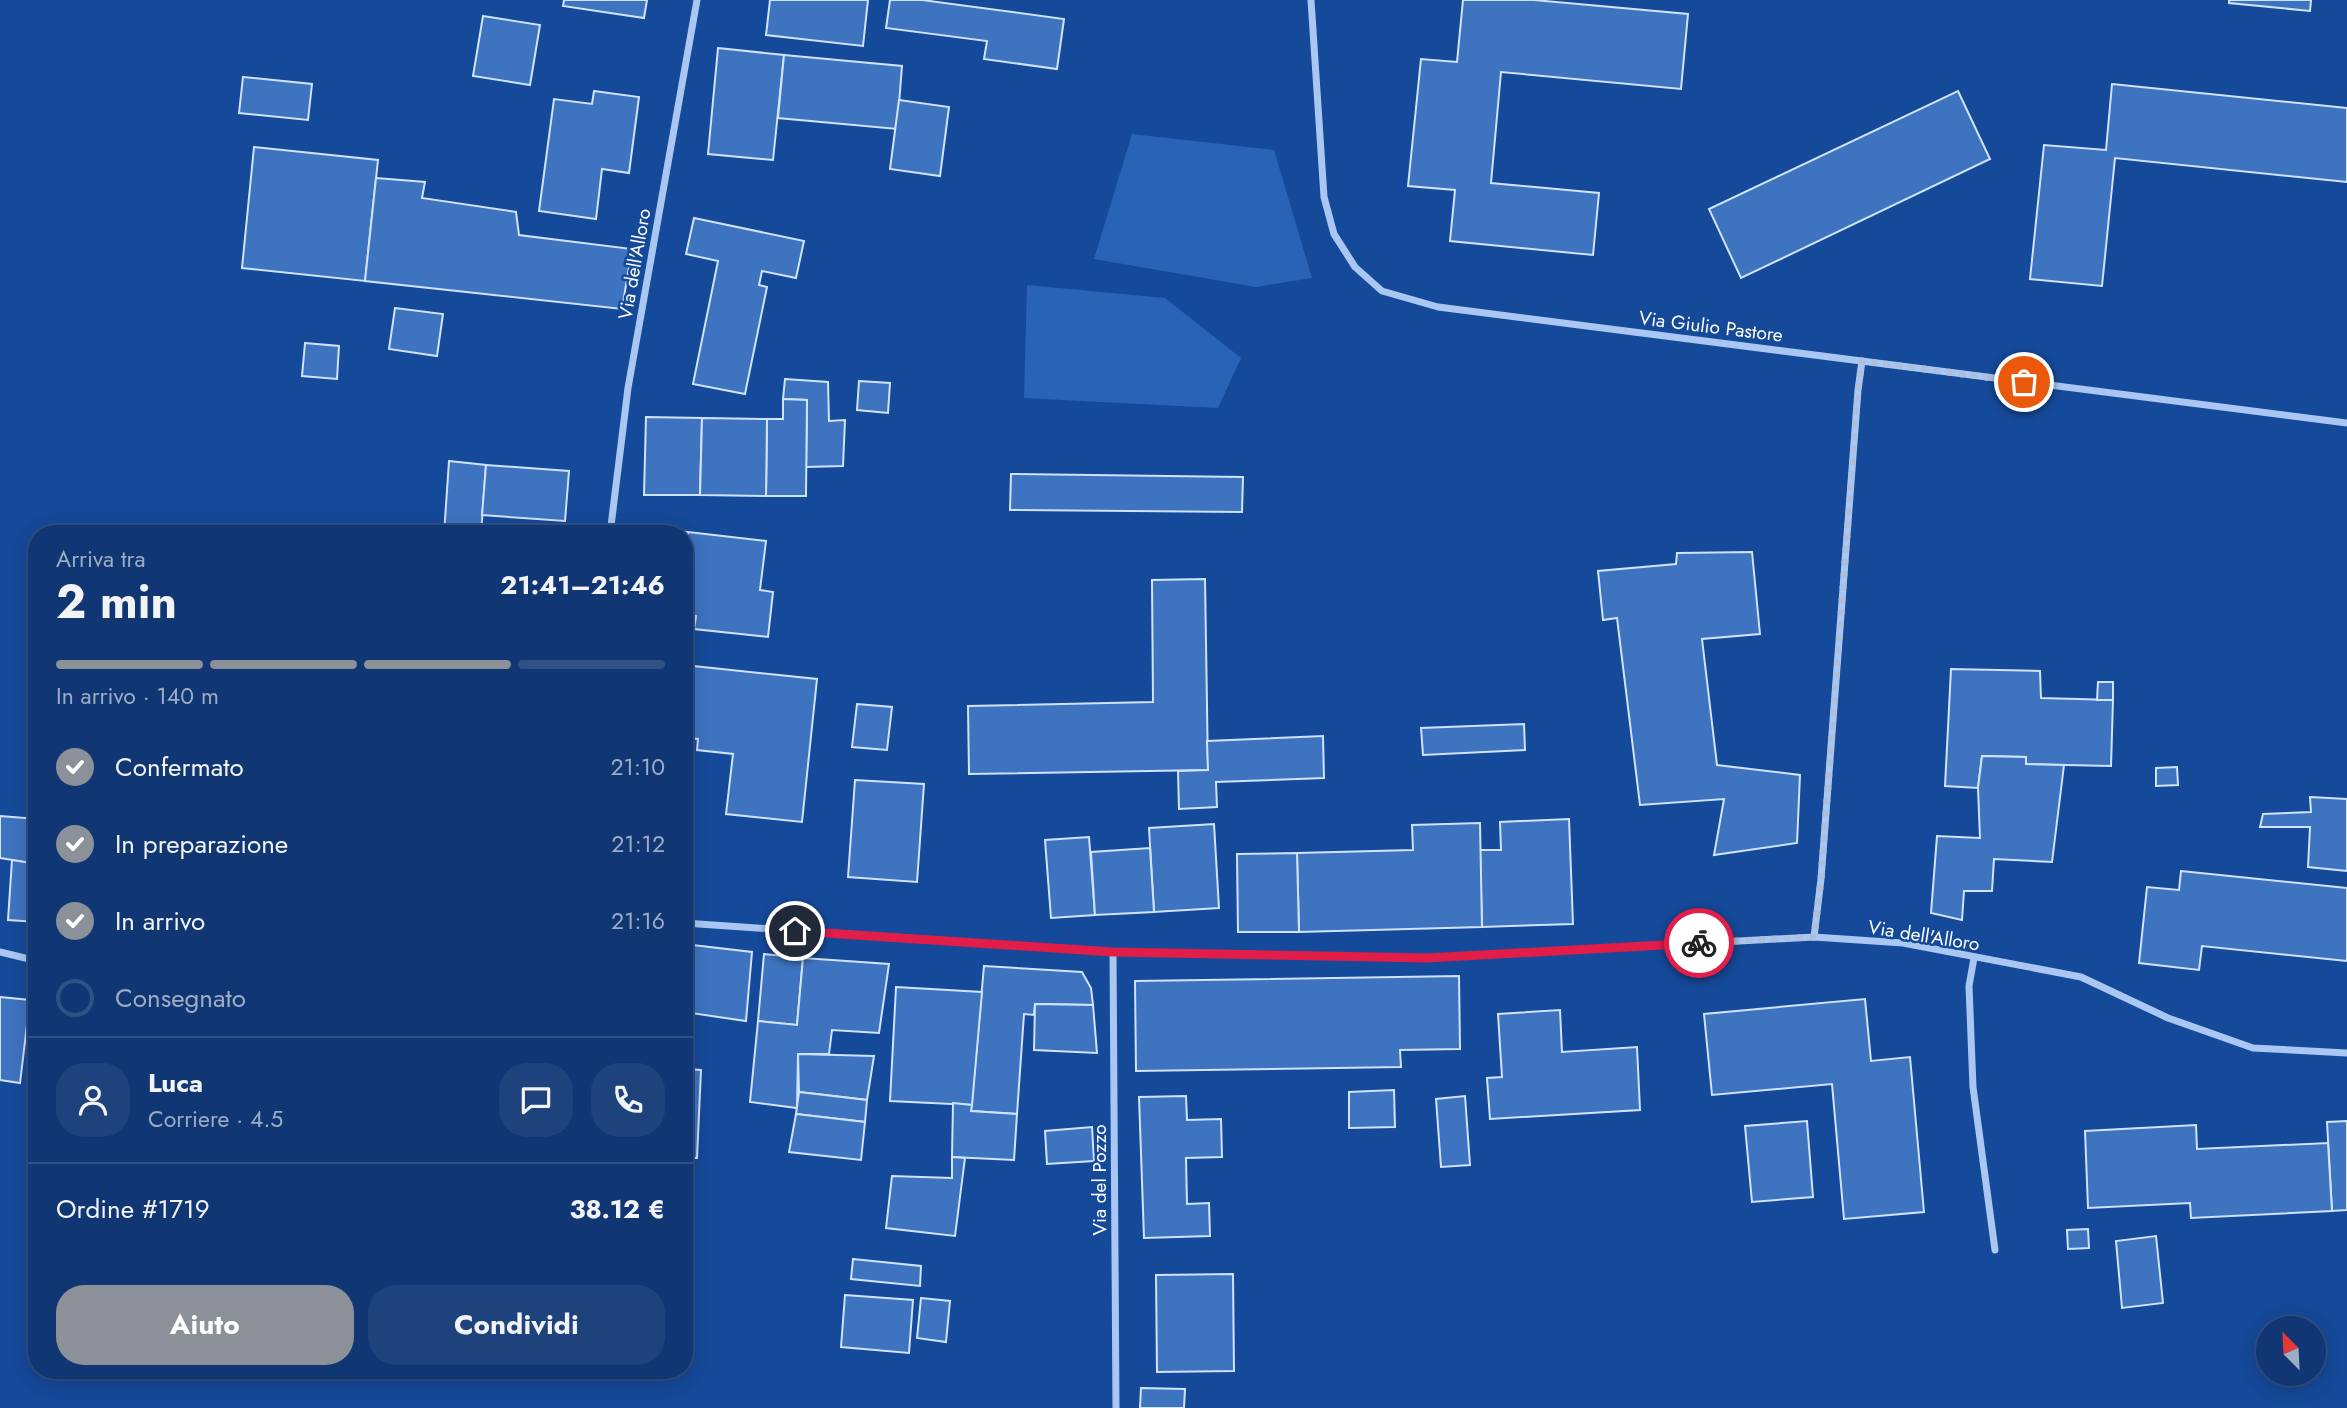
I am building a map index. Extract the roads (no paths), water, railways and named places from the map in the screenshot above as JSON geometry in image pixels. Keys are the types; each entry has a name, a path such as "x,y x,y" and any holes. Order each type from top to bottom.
{"street":[{"name":"Via dell'Alloro","path":"611,525 628,388 698,0"},
{"name":"Via Giulio Pastore","path":"1311,0 1324,197 1334,234 1355,267 1382,291 1438,307 2347,423"},
{"path":"1814,937 1821,879 1862,361"},
{"name":"Via dell'Alloro","path":"693,924 1113,952 1427,958 1814,937 1903,943 2081,977 2168,1018 2253,1048 2347,1053"},
{"name":"Via del Pozzo","path":"1113,952 1116,1408"},
{"path":"0,953 28,959"},
{"path":"1974,958 1969,986 1972,1062 1995,1250"}]}
